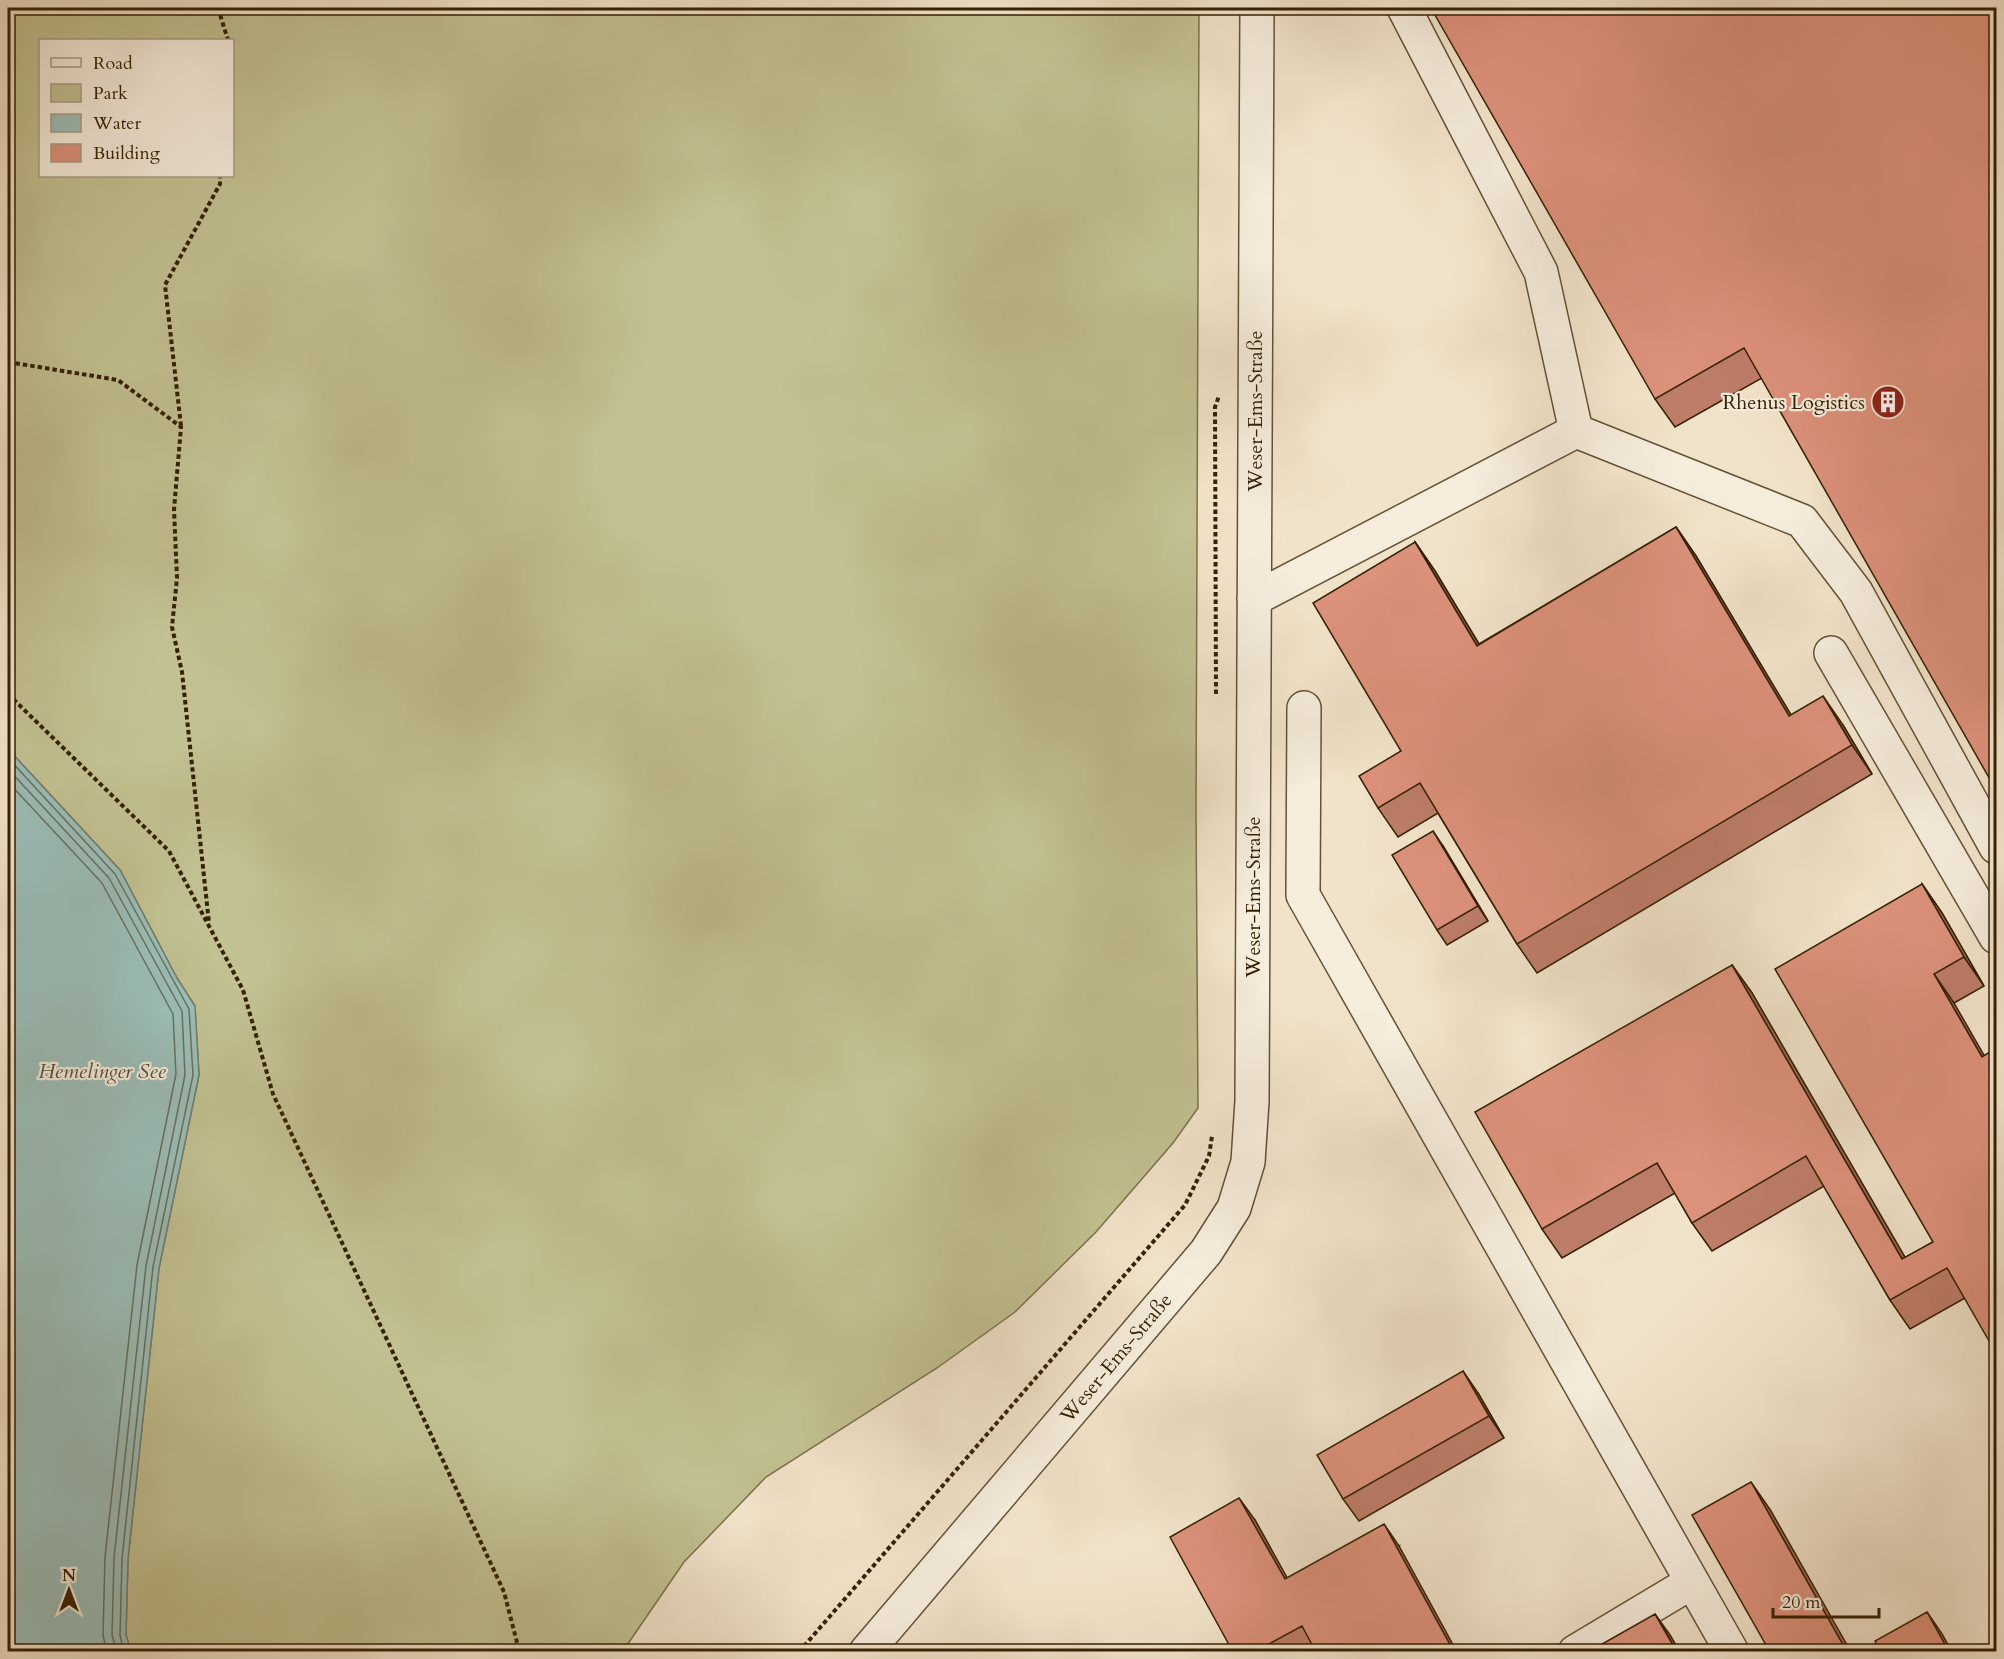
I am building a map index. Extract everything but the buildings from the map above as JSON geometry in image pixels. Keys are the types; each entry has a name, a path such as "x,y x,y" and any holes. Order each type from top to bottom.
{"street":[{"name":"Weser-Ems-Straße","path":"866,1652 1206,1252 1234,1208 1248,1162 1252,1101 1257,8"},
{"path":"1404,8 1541,272 1576,431"},
{"path":"1254,599 1576,431 1802,520 1856,592 1996,847"},
{"path":"1831,654 1996,937"},
{"path":"1304,708 1303,895 1732,1652"},
{"path":"1575,1652 1692,1582"}],"path":[{"path":"218,8 228,39"},
{"path":"209,926 182,672 172,627 177,578 174,510 181,427 165,285 220,184 220,177"},
{"path":"8,362 118,380 181,427"},
{"path":"1216,702 1215,406 1223,385"},
{"path":"8,694 169,851 243,990 273,1094 504,1592 519,1651"},
{"path":"799,1652 1185,1205 1209,1156 1214,1125"},
{"path":"501,1652 509,1646 519,1651"}],"green space":[{"path":"8,8 1199,8 1196,808 1198,1108 1173,1143 1096,1232 1015,1312 937,1368 766,1477 684,1562 623,1651 131,1651 126,1635 128,1559 159,1268 199,1075 195,1006 177,978 120,870 8,749"}],"water":[{"name":"Hemelinger See","path":"8,749 120,870 177,978 195,1006 199,1075 159,1268 128,1559 126,1635 131,1651 8,1651"}],"place":[{"name":"Rhenus Logistics","path":"1888,402"}]}
